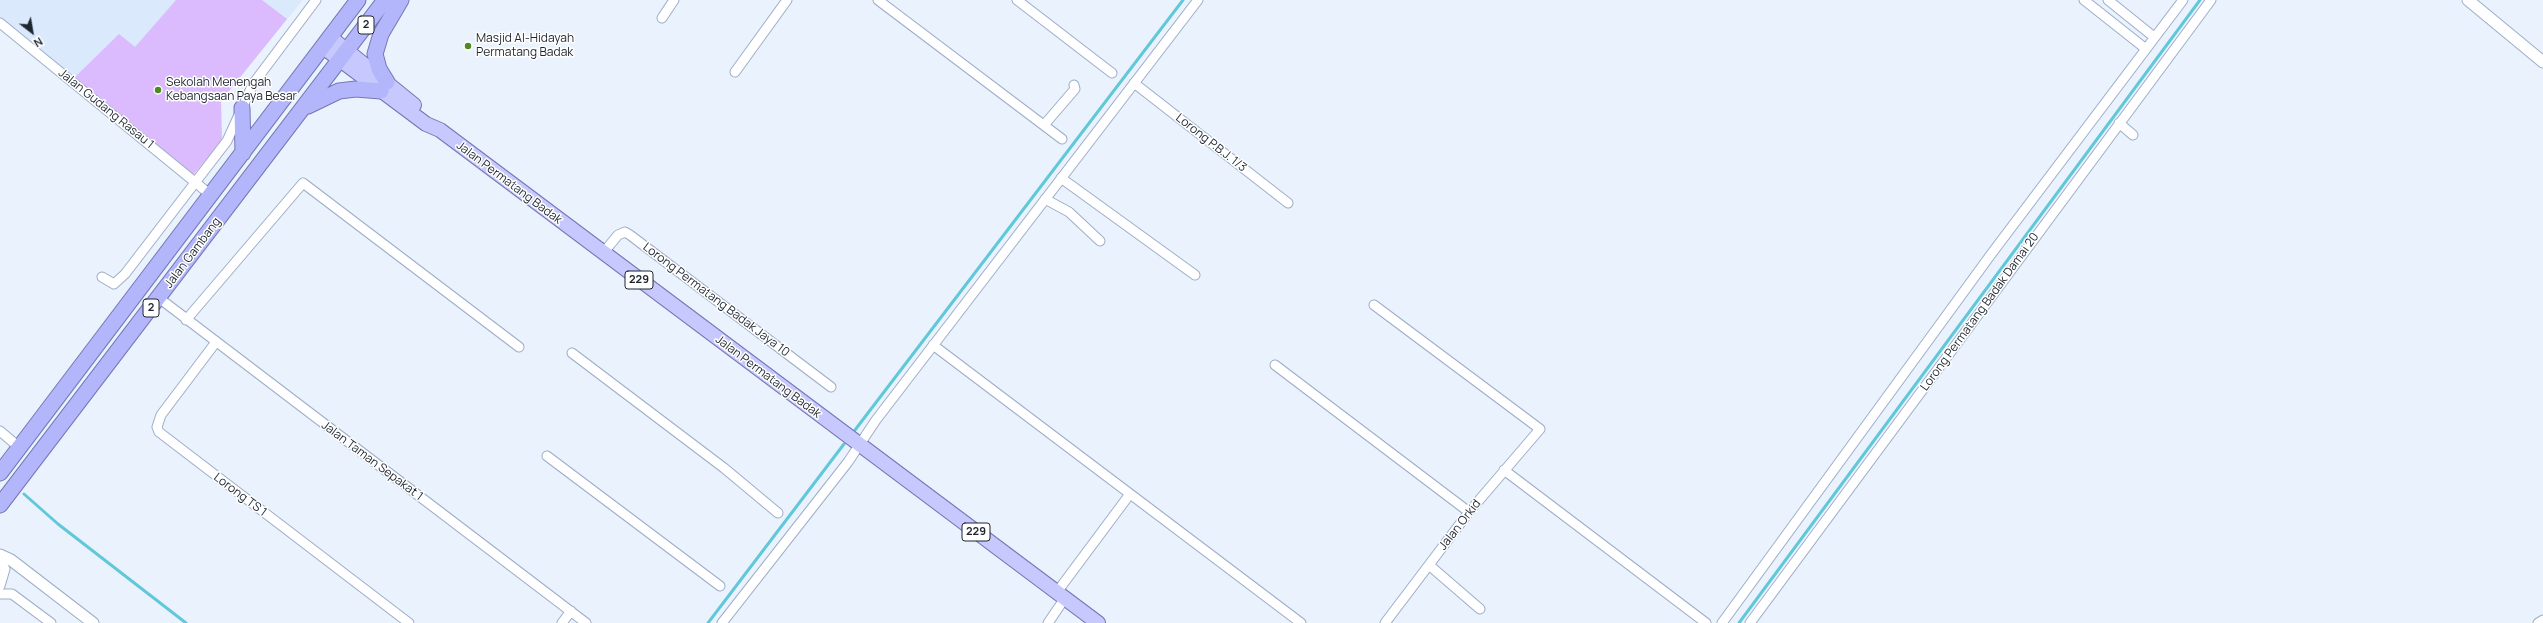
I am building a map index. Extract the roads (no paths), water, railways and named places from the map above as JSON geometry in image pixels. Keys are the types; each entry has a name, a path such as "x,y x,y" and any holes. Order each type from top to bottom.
{"highway":[{"name":"Jalan Gambang","path":"0,473 212,196 358,0"},
{"name":"Jalan Gambang","path":"0,505 159,298 384,0"},
{"path":"301,110 339,90 384,87 375,54 381,34 401,0"},
{"path":"242,108 243,153"}],"main road":[{"name":"Jalan Permatang Badak","path":"326,42 384,87 426,124 440,130 1098,623"}],"street":[{"path":"102,277 114,284 125,274 227,140 253,84 316,0"},
{"path":"662,18 674,0"},
{"path":"735,72 787,0"},
{"path":"878,0 1062,139"},
{"path":"1017,0 1112,73"},
{"path":"722,623 1198,0"},
{"path":"2084,0 2146,49"},
{"path":"2108,0 2154,38"},
{"path":"1722,623 1992,253 2183,0"},
{"name":"Lorong Permatang Badak Damai 20","path":"1750,623 2211,0"},
{"path":"2468,0 2543,62"},
{"name":"Jalan Gudang Rasau 1","path":"0,23 212,196"},
{"name":"Lorong P.B.J. 1/3","path":"1134,83 1288,204"},
{"path":"1044,125 1074,89 1074,86"},
{"path":"2119,123 2134,135"},
{"path":"1061,178 1194,275"},
{"path":"186,320 304,183 519,347"},
{"path":"1045,199 1069,212 1100,240"},
{"name":"Lorong Permatang Badak Jaya 10","path":"603,253 618,235 625,232 831,387"},
{"name":"Jalan Taman Sepakat 1","path":"159,298 586,623"},
{"name":"Jalan Orkid","path":"1374,306 1540,430 1469,512 1385,623"},
{"name":"Lorong TS 1","path":"216,342 161,415 157,427 159,432 409,623"},
{"path":"933,345 1301,623"},
{"path":"572,353 724,468 778,513"},
{"path":"1275,365 1469,512"},
{"path":"0,431 20,448"},
{"path":"546,456 720,586"},
{"path":"1504,470 1706,623"},
{"path":"1048,623 1061,595 1130,494"},
{"path":"0,547 5,559 5,569 0,586"},
{"path":"0,555 93,623"},
{"path":"1429,565 1480,609"},
{"path":"0,594 12,594 51,623"},
{"path":"562,623 570,611"},
{"path":"2538,623 2543,620"}],"waterway":[{"path":"855,430 1183,0"},
{"path":"1739,623 2200,0"},
{"path":"708,623 844,444"},
{"path":"24,494 58,524 186,623"}],"place":[{"name":"Masjid Al-Hidayah Permatang Badak","path":"468,46"},
{"name":"Sekolah Menengah Kebangsaan Paya Besar","path":"158,90"}]}
